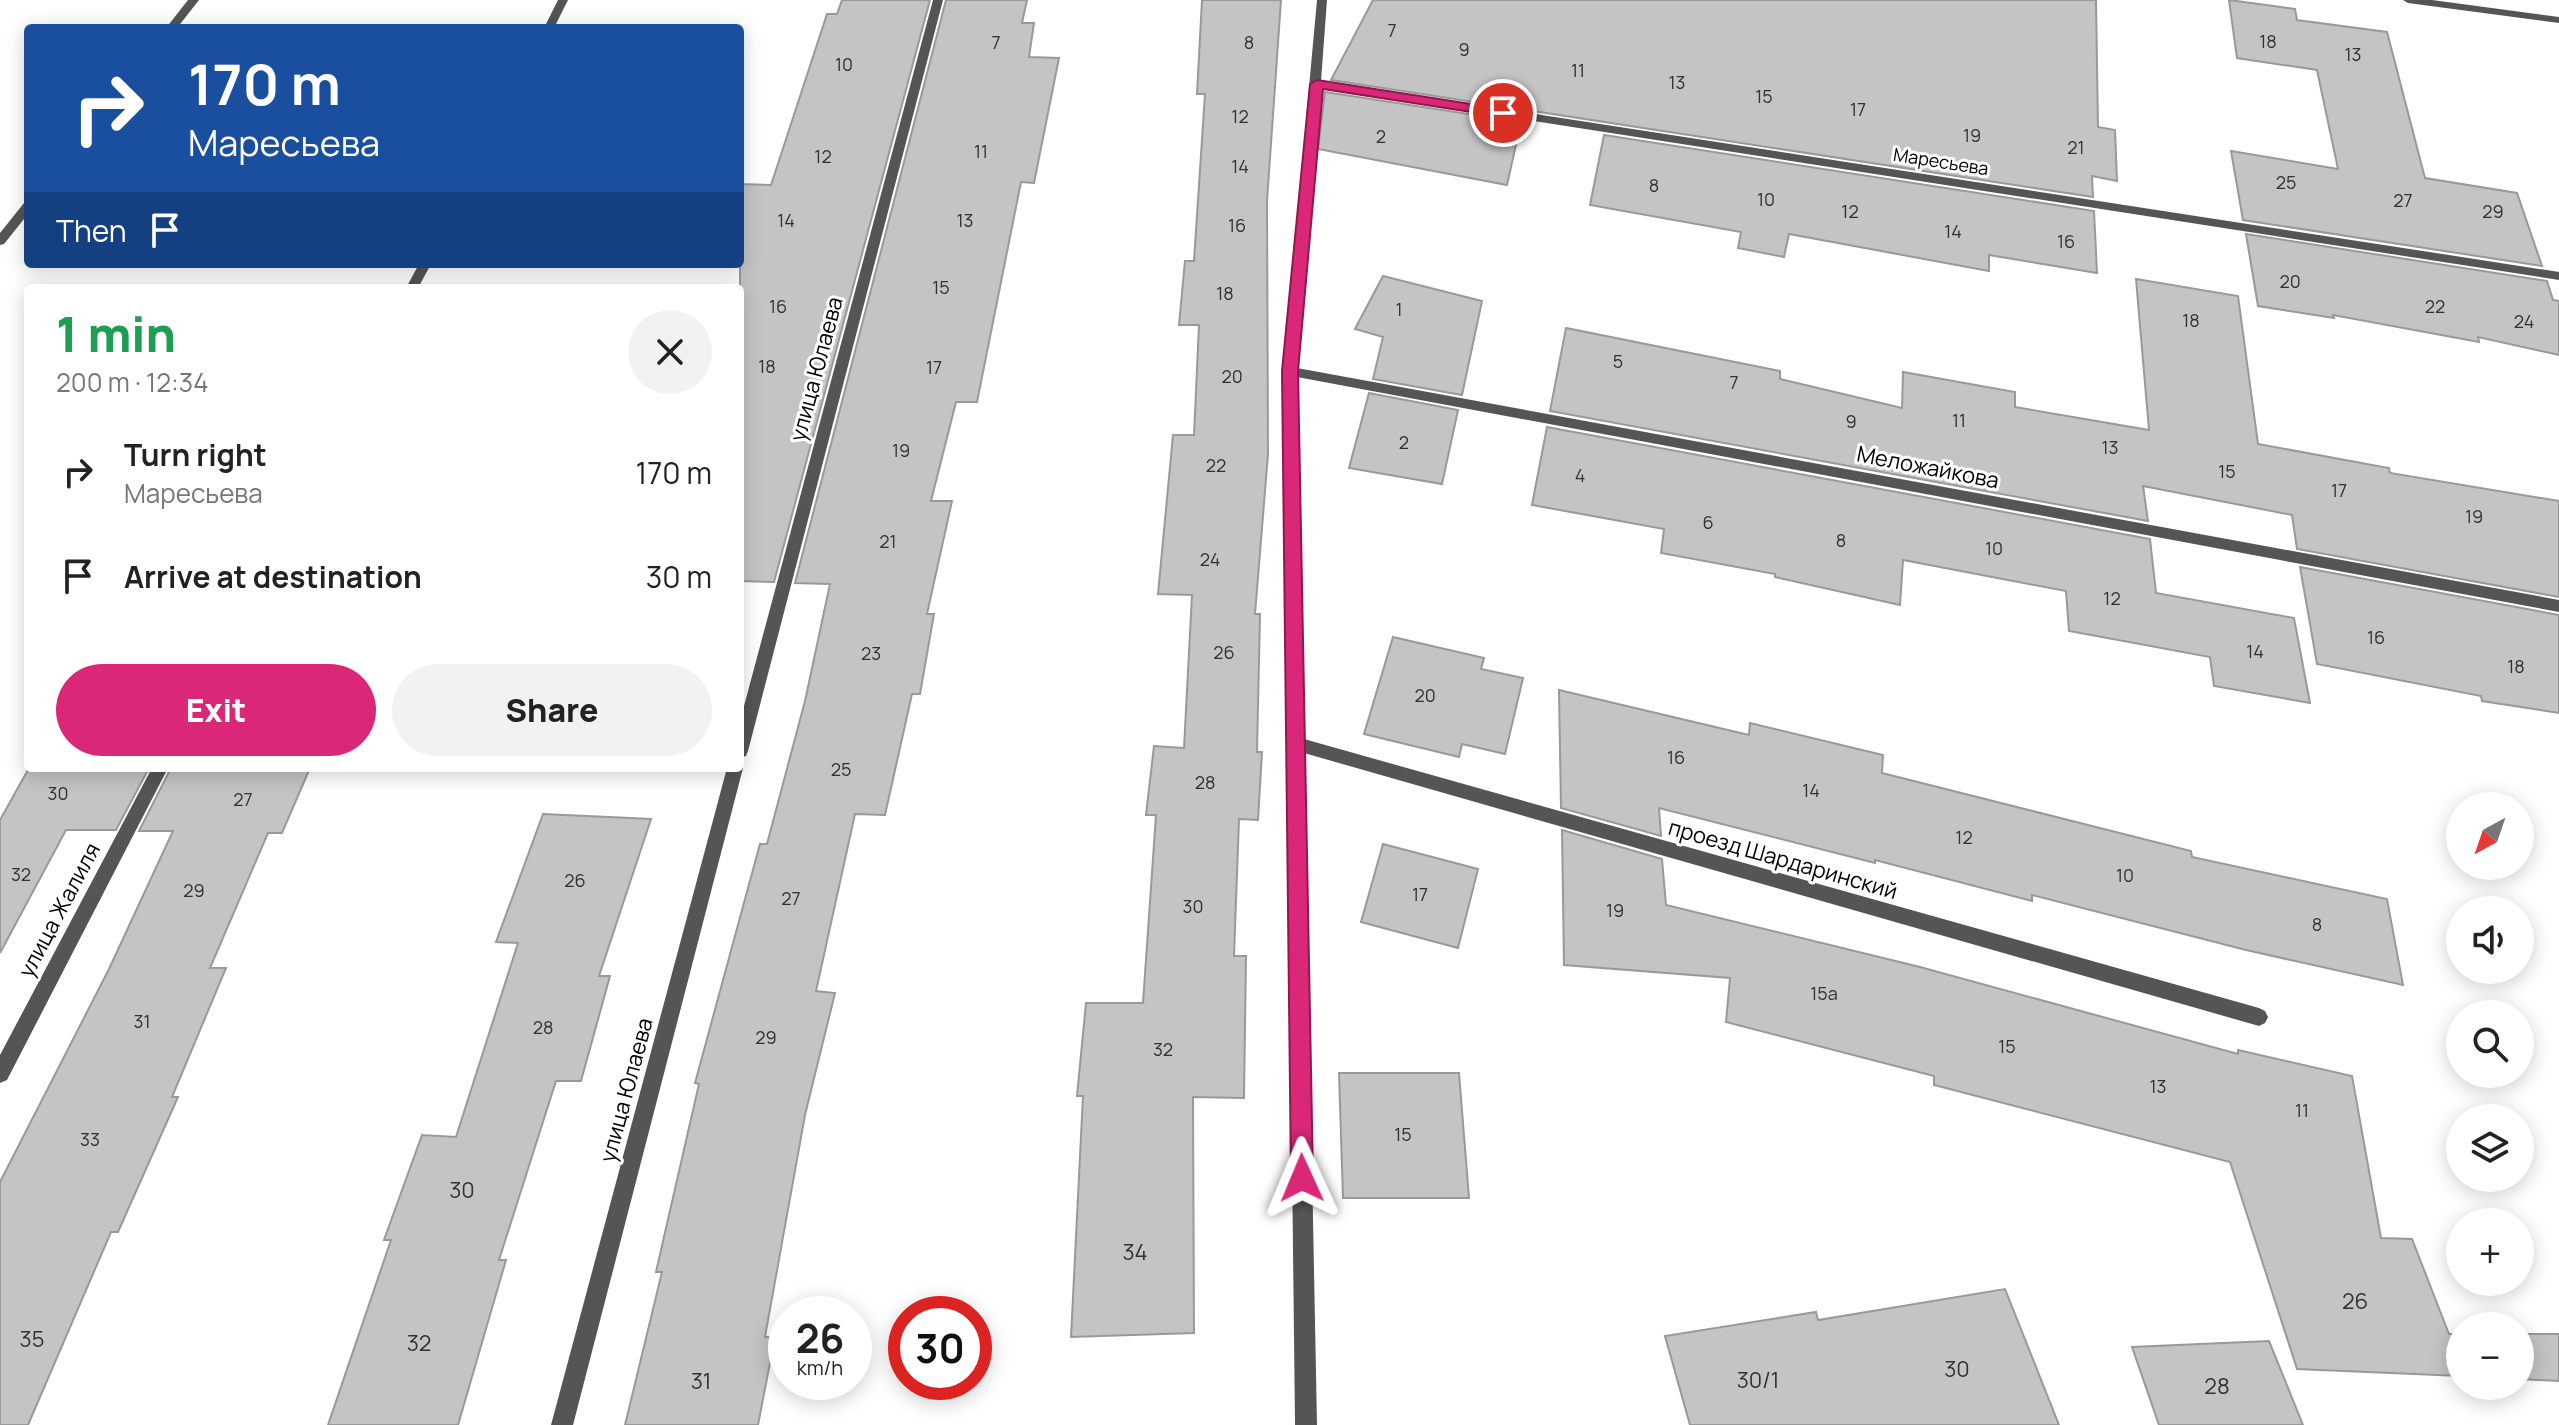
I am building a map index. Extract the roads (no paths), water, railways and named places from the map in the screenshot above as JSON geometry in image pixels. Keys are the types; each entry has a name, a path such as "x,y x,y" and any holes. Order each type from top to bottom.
{"street":[{"path":"174,24 194,0"},
{"path":"551,24 563,0"},
{"name":"улица Юлаева","path":"744,736 938,0"},
{"path":"1306,1425 1290,371 1322,0"},
{"path":"2408,0 2559,20"},
{"name":"Маресьева","path":"1317,84 2559,276"},
{"path":"0,241 24,211"},
{"name":"Меложайкова","path":"1290,371 2559,606"},
{"name":"проезд Шардаринский","path":"1296,744 2259,1017"},
{"name":"улица Жалиля","path":"0,1074 158,772"},
{"name":"улица Юлаева","path":"562,1425 734,772"}]}
